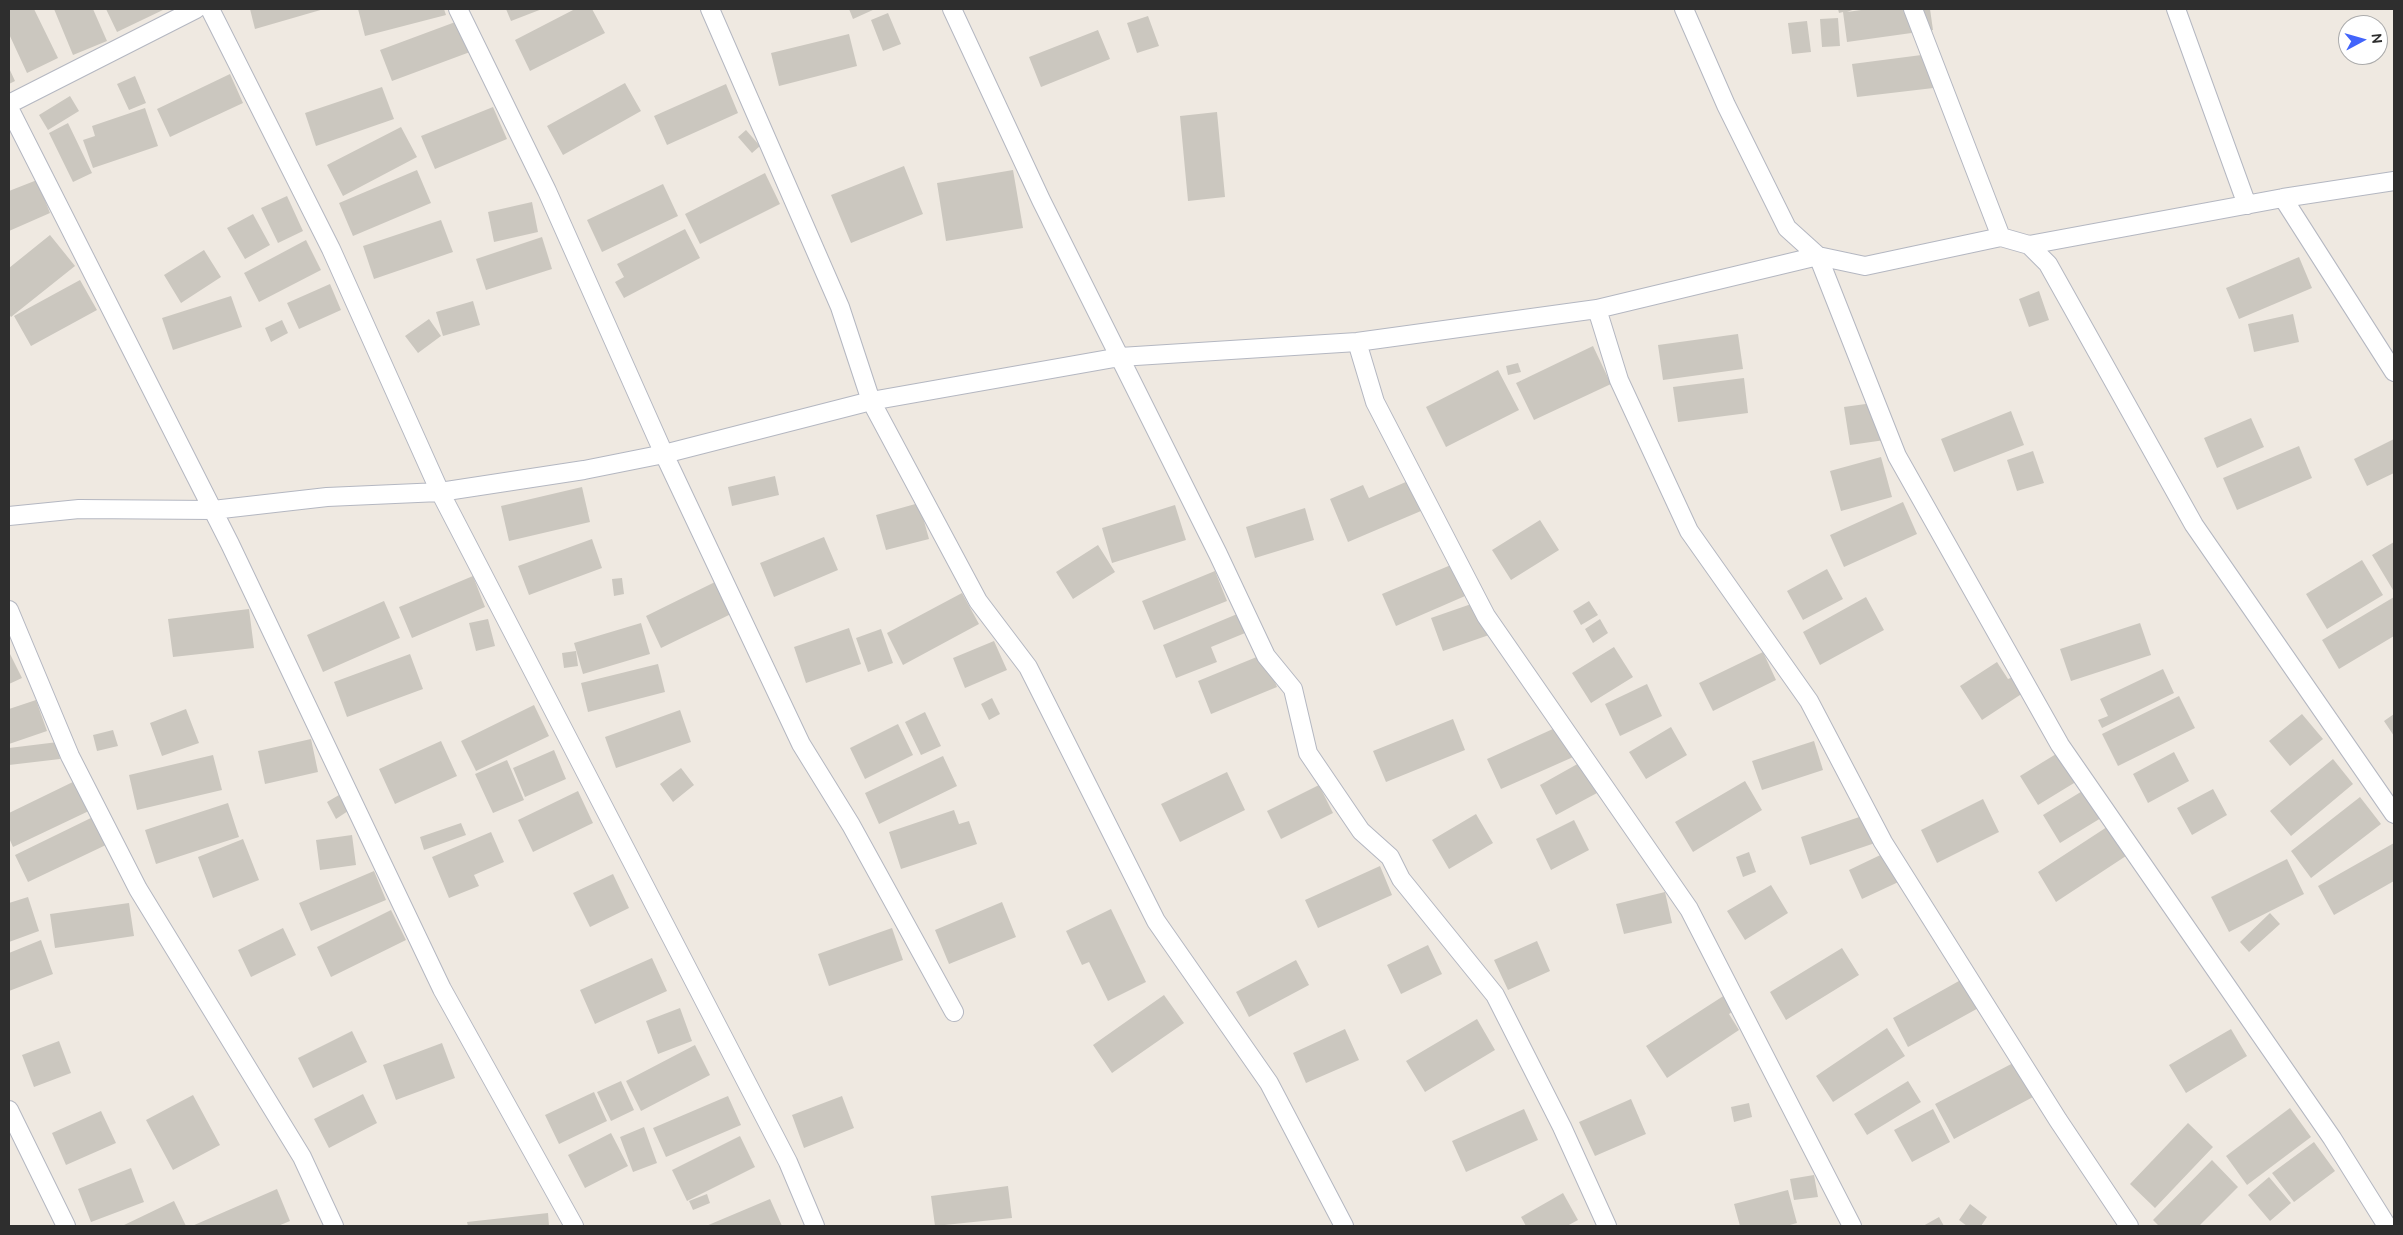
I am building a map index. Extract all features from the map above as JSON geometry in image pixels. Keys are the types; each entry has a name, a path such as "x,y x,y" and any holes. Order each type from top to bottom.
{"street":[{"path":"196,9 9,106 213,510 442,989 574,1226"},
{"path":"210,9 331,249 440,492 788,1162 815,1226"},
{"path":"458,9 547,191 664,454 801,744 851,825 954,1012"},
{"path":"710,9 840,307 871,401 978,601 1028,668 1156,921 1269,1083 1344,1226"},
{"path":"952,9 1041,200 1218,554 1266,656 1293,689 1308,753 1362,832 1390,857 1401,880 1495,995 1562,1127 1607,1226"},
{"path":"1684,9 1726,105 1787,228 1818,256 1897,456 2060,744 2332,1138 2386,1226"},
{"path":"1912,9 2001,237"},
{"path":"2176,9 2247,205"},
{"path":"9,516 79,508 213,510 327,497 440,492 584,470 664,454 871,401 1120,357 1357,342 1597,309 1818,256 1865,266 2001,237 2029,245 2283,198 2394,181"},
{"path":"2283,198 2394,372"},
{"path":"2029,245 2048,264 2194,526 2394,814"},
{"path":"1597,309 1619,380 1689,531 1809,701 1883,842 2058,1120 2129,1226"},
{"path":"1357,342 1375,402 1486,616 1689,908 1852,1226"},
{"path":"9,610 70,756 138,889 302,1157 334,1226"},
{"path":"9,1110 66,1226"}],"building":[{"path":"9,9 34,9 58,58 27,73 9,34"},
{"path":"54,9 93,9 107,41 73,55"},
{"path":"106,9 165,9 117,32"},
{"path":"250,9 324,9 255,29"},
{"path":"358,9 444,9 446,15 365,36"},
{"path":"506,9 542,9 511,21"},
{"path":"575,9 592,9 605,33 530,71 515,40"},
{"path":"849,9 875,9 853,19"},
{"path":"1838,9 1855,9 1847,12 1868,9 1930,9 1933,30 1847,42 1843,12 1839,13"},
{"path":"888,13 901,44 883,51 871,20"},
{"path":"1148,16 1159,46 1137,53 1127,23"},
{"path":"1838,18 1840,46 1822,47 1820,19"},
{"path":"458,21 470,52 392,81 380,50"},
{"path":"1807,21 1811,52 1792,54 1788,23"},
{"path":"1098,30 1110,59 1041,87 1029,57"},
{"path":"849,34 857,66 779,86 771,53"},
{"path":"1937,53 1942,87 1857,97 1852,64"},
{"path":"9,68 15,81 9,84"},
{"path":"230,74 243,103 170,137 157,109"},
{"path":"135,76 146,103 129,110 117,84"},
{"path":"625,83 641,111 563,155 547,126"},
{"path":"726,84 738,113 667,145 654,116"},
{"path":"382,87 394,119 316,146 305,113"},
{"path":"70,96 79,111 48,130 39,115"},
{"path":"493,107 507,139 435,169 421,136"},
{"path":"145,108 158,146 93,168 83,140 95,136 92,126"},
{"path":"1217,112 1225,197 1188,201 1180,116"},
{"path":"68,123 92,173 73,182 49,133"},
{"path":"401,127 417,157 343,196 327,165"},
{"path":"746,130 760,146 752,153 738,137"},
{"path":"904,166 923,214 851,243 831,195"},
{"path":"417,170 431,203 353,236 339,203"},
{"path":"1013,170 1023,228 946,241 937,183"},
{"path":"765,173 780,204 700,244 685,214"},
{"path":"37,180 50,213 9,231 9,191"},
{"path":"663,184 678,216 602,252 587,220"},
{"path":"287,196 303,231 278,243 261,208"},
{"path":"532,202 538,232 494,242 488,212"},
{"path":"253,214 270,245 245,259 227,228"},
{"path":"441,220 453,252 374,279 363,246"},
{"path":"685,229 700,258 624,298 615,282 624,277 617,264"},
{"path":"50,235 75,266 11,317 9,314 9,268"},
{"path":"542,237 552,269 486,290 476,259"},
{"path":"306,240 321,270 259,302 244,273"},
{"path":"204,250 221,277 181,303 164,275"},
{"path":"2299,257 2312,288 2239,319 2226,288"},
{"path":"80,280 97,310 31,346 14,316"},
{"path":"330,284 341,310 299,329 287,303"},
{"path":"2039,291 2049,320 2029,327 2019,299"},
{"path":"231,296 242,327 173,350 162,318"},
{"path":"473,301 480,325 443,336 436,312"},
{"path":"2293,314 2299,342 2254,352 2248,324"},
{"path":"429,319 441,336 418,353 405,336"},
{"path":"282,320 288,333 271,342 265,328"},
{"path":"1738,334 1743,369 1663,380 1658,345"},
{"path":"1593,346 1611,384 1534,420 1516,383"},
{"path":"1518,363 1521,372 1508,375 1506,366"},
{"path":"1498,370 1519,410 1446,447 1426,407"},
{"path":"1744,378 1748,413 1678,422 1673,387"},
{"path":"1880,402 1885,440 1850,445 1844,407"},
{"path":"2011,411 2024,445 1954,472 1941,439"},
{"path":"2251,418 2264,447 2217,468 2204,438"},
{"path":"2394,439 2394,473 2367,486 2354,459"},
{"path":"2299,446 2312,478 2237,510 2223,478"},
{"path":"2033,451 2044,483 2017,491 2007,460"},
{"path":"1881,457 1892,497 1841,511 1830,471"},
{"path":"775,476 779,495 732,506 728,487"},
{"path":"1415,478 1428,508 1348,542 1330,499 1363,485 1369,498"},
{"path":"582,487 590,522 509,541 501,506"},
{"path":"1903,502 1917,534 1844,567 1830,535"},
{"path":"919,503 929,539 886,550 876,515"},
{"path":"1175,505 1186,540 1112,563 1102,528"},
{"path":"1305,508 1314,540 1255,558 1246,527"},
{"path":"1540,520 1559,550 1511,580 1492,550"},
{"path":"824,537 838,570 774,597 760,563"},
{"path":"592,539 602,568 529,595 518,566"},
{"path":"2394,542 2394,589 2393,590 2372,555"},
{"path":"1098,545 1115,572 1073,599 1056,572"},
{"path":"2362,560 2383,595 2327,629 2306,594"},
{"path":"1458,562 1472,593 1396,626 1382,594"},
{"path":"1827,569 1843,599 1803,620 1787,591"},
{"path":"1215,571 1227,601 1154,630 1142,601"},
{"path":"473,576 485,607 412,638 399,607"},
{"path":"622,578 624,594 614,596 612,579"},
{"path":"715,582 731,614 661,648 646,616"},
{"path":"962,593 979,624 903,665 887,633"},
{"path":"1866,597 1884,630 1820,665 1803,632"},
{"path":"2394,597 2394,636 2339,669 2322,640"},
{"path":"384,601 400,638 323,672 307,635"},
{"path":"1589,601 1598,615 1581,625 1573,611"},
{"path":"1477,602 1489,635 1443,651 1431,618"},
{"path":"249,609 254,648 173,657 168,619"},
{"path":"1242,612 1250,631 1211,647 1217,662 1176,678 1163,645"},
{"path":"488,619 495,646 476,651 469,623"},
{"path":"1600,619 1608,633 1593,643 1585,629"},
{"path":"641,623 650,654 583,674 574,643"},
{"path":"2140,623 2151,655 2071,681 2060,649"},
{"path":"849,628 861,664 806,683 794,647"},
{"path":"881,629 893,663 868,672 856,638"},
{"path":"994,641 1007,670 965,688 953,658"},
{"path":"1614,647 1633,677 1591,703 1572,673"},
{"path":"576,651 578,666 564,668 562,653"},
{"path":"9,652 22,678 9,684"},
{"path":"1763,652 1776,680 1713,711 1699,683"},
{"path":"410,654 423,689 347,717 334,682"},
{"path":"1264,654 1277,687 1211,714 1198,681"},
{"path":"1997,662 2008,679 2013,677 2023,693 1982,720 1960,686"},
{"path":"658,664 665,692 588,712 581,683"},
{"path":"2163,669 2174,693 2102,728 2098,720 2108,716 2100,699"},
{"path":"1647,684 1662,716 1620,736 1605,704"},
{"path":"2179,696 2195,728 2118,766 2102,734"},
{"path":"992,698 1000,714 989,720 981,704"},
{"path":"36,700 47,731 9,744 9,709"},
{"path":"534,705 549,736 476,771 461,741"},
{"path":"186,709 199,743 162,756 150,723"},
{"path":"680,710 691,742 616,768 605,737"},
{"path":"925,712 941,746 921,755 905,722"},
{"path":"2302,714 2323,739 2290,766 2269,741"},
{"path":"2394,714 2394,736 2384,721"},
{"path":"1453,719 1465,750 1386,782 1373,751"},
{"path":"1566,723 1580,754 1501,789 1487,759"},
{"path":"898,724 913,755 865,779 850,748"},
{"path":"1671,727 1687,755 1646,779 1629,752"},
{"path":"113,730 118,746 97,751 93,735"},
{"path":"311,739 318,772 265,784 258,751"},
{"path":"441,741 457,776 395,804 379,769"},
{"path":"1814,741 1823,770 1762,790 1752,761"},
{"path":"58,742 60,759 9,765 9,748"},
{"path":"554,750 566,779 525,797 513,768"},
{"path":"2061,751 2079,780 2038,805 2020,776"},
{"path":"2174,752 2189,781 2148,803 2133,774"},
{"path":"213,755 222,790 137,810 129,775"},
{"path":"943,756 957,786 879,824 865,793"},
{"path":"2333,759 2353,784 2291,836 2270,811"},
{"path":"507,760 524,800 493,813 475,774"},
{"path":"1581,762 1597,793 1556,815 1540,785"},
{"path":"681,768 694,785 673,802 660,784"},
{"path":"1227,772 1245,810 1180,842 1161,804"},
{"path":"79,779 93,809 13,847 9,838 9,813"},
{"path":"1745,781 1762,810 1693,852 1675,822"},
{"path":"1319,785 1333,813 1281,839 1267,811"},
{"path":"2213,789 2227,815 2192,835 2177,808"},
{"path":"2084,790 2101,818 2060,843 2043,815"},
{"path":"578,791 593,823 533,852 518,820"},
{"path":"339,795 348,811 336,819 327,802"},
{"path":"2360,797 2381,824 2311,878 2291,851"},
{"path":"1983,799 1999,832 1937,863 1921,830"},
{"path":"228,803 239,837 156,864 145,830"},
{"path":"954,810 959,824 969,821 977,844 901,869 889,832"},
{"path":"1476,814 1493,843 1449,869 1432,840"},
{"path":"1868,814 1878,842 1810,865 1801,837"},
{"path":"95,816 108,844 28,882 15,855"},
{"path":"1574,820 1589,850 1551,870 1536,839"},
{"path":"461,823 466,835 424,850 420,837"},
{"path":"2110,825 2129,854 2056,902 2038,872"},
{"path":"491,832 504,862 474,875 479,886 449,898 432,857"},
{"path":"352,835 356,865 320,870 316,840"},
{"path":"243,839 259,880 213,898 198,857"},
{"path":"2394,843 2394,881 2334,915 2318,886"},
{"path":"1893,849 1907,878 1862,899 1849,870"},
{"path":"1749,852 1756,872 1743,877 1736,857"},
{"path":"2287,859 2304,894 2229,932 2211,897"},
{"path":"1380,866 1392,895 1318,928 1305,900"},
{"path":"374,871 386,900 311,931 299,903"},
{"path":"613,874 629,908 590,927 573,893"},
{"path":"1771,885 1788,913 1745,940 1727,911"},
{"path":"1665,892 1672,923 1624,934 1616,904"},
{"path":"28,897 39,931 9,942 9,903"},
{"path":"1002,902 1016,937 949,964 935,930"},
{"path":"129,903 134,936 55,948 50,914"},
{"path":"1111,909 1146,982 1108,1001 1089,962 1082,965 1066,931"},
{"path":"391,910 406,940 331,977 317,947"},
{"path":"2270,913 2280,924 2249,952 2240,942"},
{"path":"283,928 296,955 251,977 238,950"},
{"path":"892,928 903,960 829,986 818,954"},
{"path":"41,940 53,974 9,991 9,953"},
{"path":"1537,941 1550,971 1508,990 1494,960"},
{"path":"1428,945 1442,974 1401,994 1387,965"},
{"path":"1842,948 1859,975 1786,1020 1770,992"},
{"path":"652,958 667,991 595,1024 580,990"},
{"path":"1296,960 1309,985 1249,1017 1236,992"},
{"path":"1966,977 1982,1006 1908,1047 1893,1018"},
{"path":"1728,993 1738,1008 1729,1014 1739,1030 1667,1078 1646,1046"},
{"path":"1164,995 1184,1023 1112,1073 1093,1045"},
{"path":"680,1008 692,1041 658,1054 646,1021"},
{"path":"1477,1019 1495,1050 1425,1092 1406,1061"},
{"path":"1887,1028 1905,1056 1833,1102 1816,1076"},
{"path":"1345,1029 1359,1060 1306,1083 1293,1053"},
{"path":"2231,1029 2247,1056 2186,1093 2169,1065"},
{"path":"352,1031 367,1062 313,1088 298,1058"},
{"path":"59,1041 71,1073 34,1087 22,1055"},
{"path":"442,1043 455,1078 396,1100 383,1065"},
{"path":"695,1045 710,1075 641,1111 626,1081"},
{"path":"2015,1062 2033,1097 1954,1139 1935,1104"},
{"path":"621,1081 634,1110 611,1121 597,1092"},
{"path":"1908,1081 1921,1102 1867,1135 1854,1114"},
{"path":"594,1092 607,1121 559,1144 545,1115"},
{"path":"363,1094 377,1123 329,1148 314,1119"},
{"path":"193,1095 220,1145 173,1170 146,1120"},
{"path":"728,1096 741,1125 666,1157 653,1128"},
{"path":"842,1096 854,1128 804,1148 792,1115"},
{"path":"1631,1099 1646,1134 1595,1156 1579,1122"},
{"path":"1749,1103 1752,1117 1734,1122 1731,1107"},
{"path":"2290,1108 2311,1137 2247,1185 2226,1156"},
{"path":"1524,1109 1538,1140 1466,1172 1452,1141"},
{"path":"1933,1109 1950,1142 1912,1162 1894,1130"},
{"path":"101,1111 116,1143 66,1165 52,1133"},
{"path":"2188,1123 2213,1147 2155,1208 2130,1184"},
{"path":"644,1127 657,1163 633,1172 620,1137"},
{"path":"611,1133 628,1166 585,1188 568,1155"},
{"path":"740,1136 755,1167 687,1201 672,1170"},
{"path":"2314,1142 2335,1171 2294,1202 2272,1173"},
{"path":"2212,1160 2238,1187 2199,1226 2159,1226 2153,1220"},
{"path":"131,1168 144,1202 91,1222 78,1189"},
{"path":"1814,1175 1818,1197 1794,1200 1790,1179"},
{"path":"2269,1177 2291,1203 2270,1221 2248,1195"},
{"path":"1008,1186 1012,1218 935,1226 931,1196"},
{"path":"277,1189 290,1221 278,1226 192,1226"},
{"path":"1788,1190 1797,1223 1786,1226 1740,1226 1734,1204"},
{"path":"1563,1193 1578,1220 1567,1226 1526,1226 1521,1217"},
{"path":"707,1194 710,1203 693,1210 689,1201"},
{"path":"770,1199 782,1226 706,1226"},
{"path":"174,1201 186,1226 122,1226"},
{"path":"1970,1204 1987,1217 1981,1226 1967,1226 1959,1220"},
{"path":"548,1213 549,1226 468,1226 467,1222"},
{"path":"1939,1217 1944,1226 1923,1226"}]}
